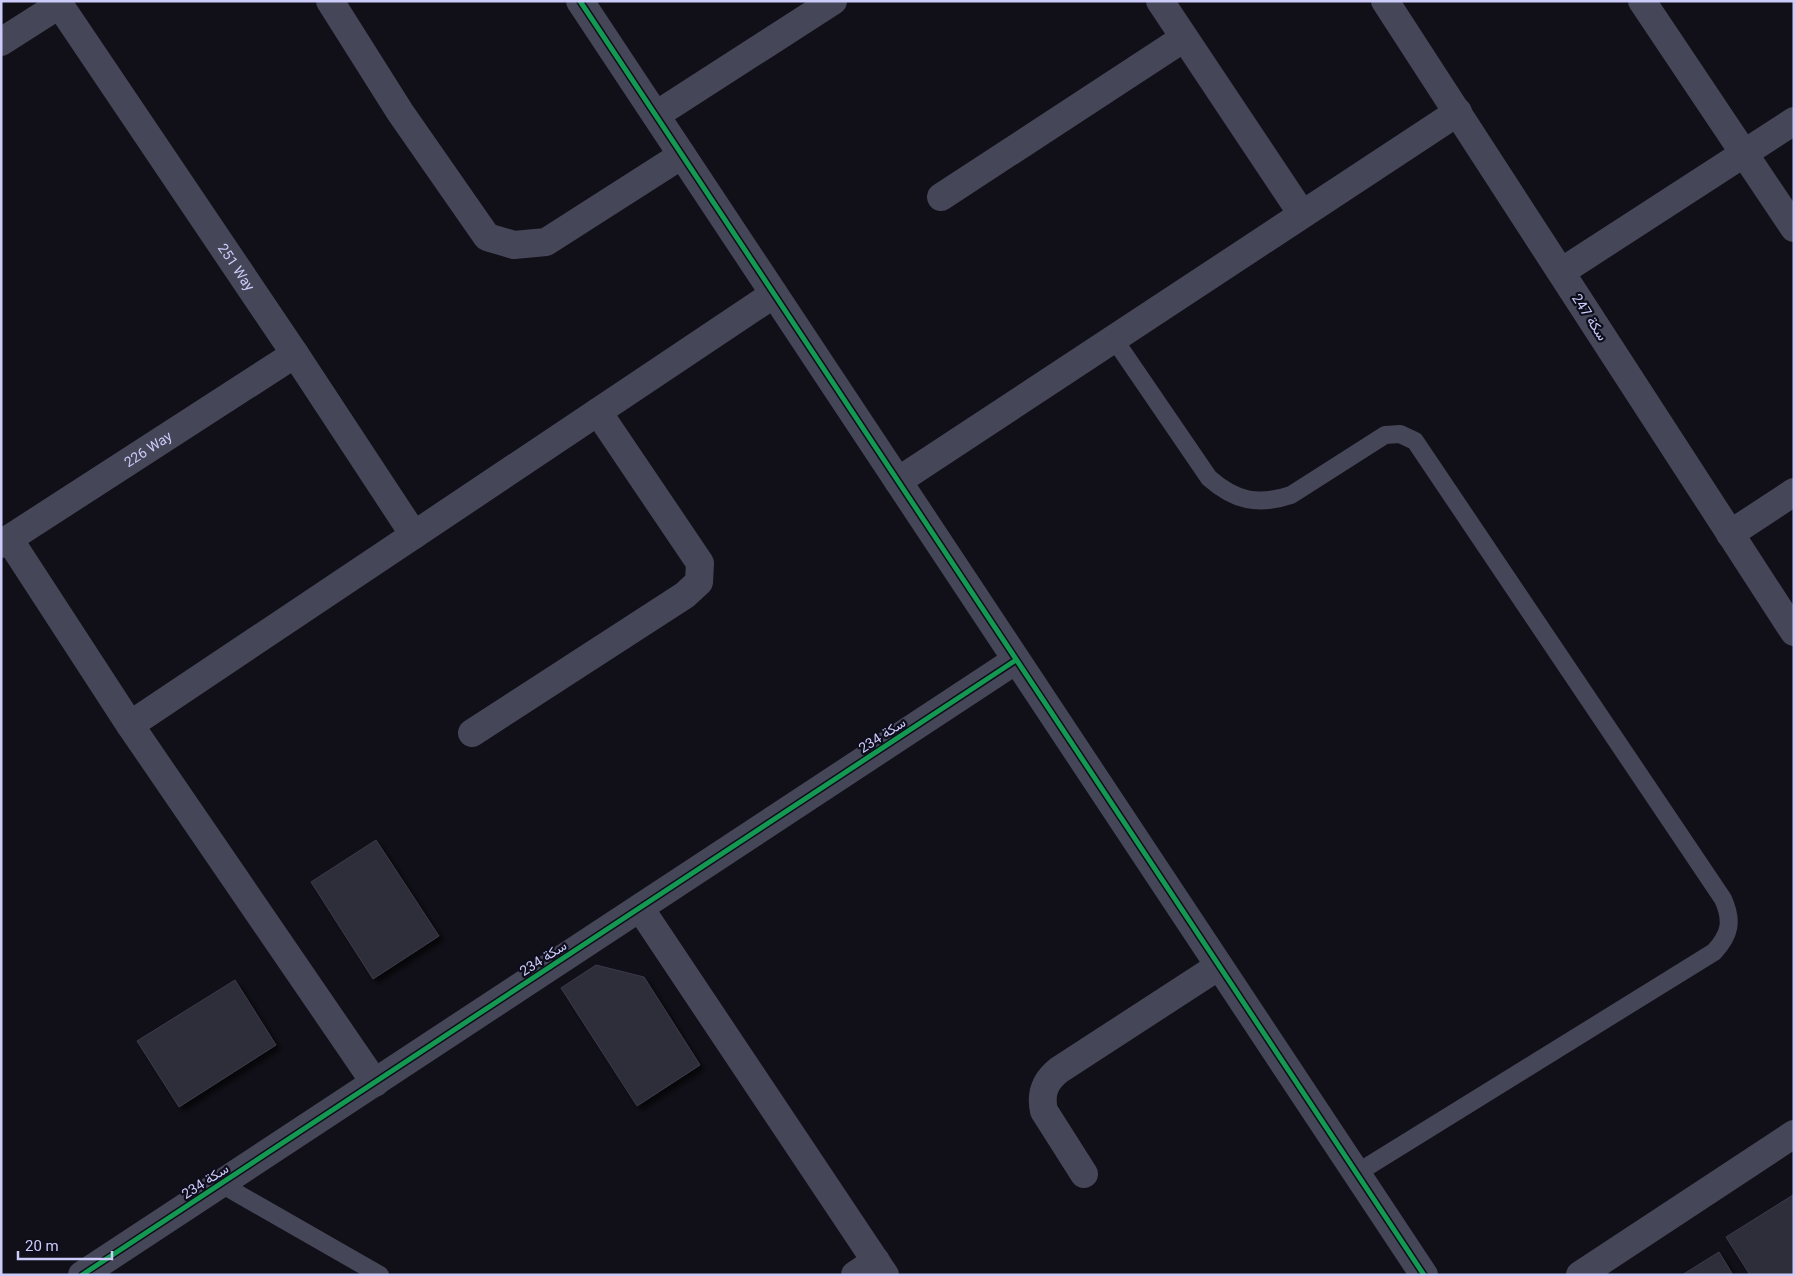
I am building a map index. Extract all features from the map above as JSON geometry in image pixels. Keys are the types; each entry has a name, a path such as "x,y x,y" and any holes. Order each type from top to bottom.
{"street":[{"path":"330,1 400,112 487,237 514,245 546,242 682,155"},
{"path":"580,1 1424,1275"},
{"path":"656,115 834,1"},
{"path":"1160,1 1302,214"},
{"name":"سكة 247","path":"1385,1 1794,632"},
{"path":"1642,1 1794,228"},
{"path":"1,42 58,3"},
{"name":"251 Way","path":"58,3 295,354 414,535"},
{"path":"940,197 1184,38"},
{"path":"898,481 1458,112"},
{"path":"1561,272 1794,121"},
{"path":"130,725 774,294"},
{"name":"226 Way","path":"5,542 295,354"},
{"path":"472,733 686,595 699,582 700,563 598,412"},
{"path":"1730,534 1794,492"},
{"path":"5,542 374,1083"},
{"name":"سكة 234","path":"82,1275 1016,660"},
{"path":"640,908 872,1270"},
{"path":"1084,1174 1044,1111 1042,1100 1044,1088 1050,1078 1059,1070 1219,966"},
{"path":"1580,1275 1794,1134"}],"lane":[{"path":"1114,338 1209,478 1220,488 1247,500 1262,502 1292,496 1385,435 1400,434 1414,441 1723,900 1728,911 1729,924 1727,934 1714,952 1357,1173"},
{"path":"221,1184 380,1275"}],"building":[{"path":"376,840 439,936 373,979 311,882"},
{"path":"596,965 644,977 700,1065 637,1106 561,988"},
{"path":"235,980 276,1045 179,1107 137,1041"},
{"path":"1793,1195 1794,1275 1750,1275 1726,1237"},
{"path":"1719,1252 1733,1275 1682,1275"}],"cycle path":[{"path":"580,1 1424,1275"},
{"path":"82,1275 1016,660"}]}
